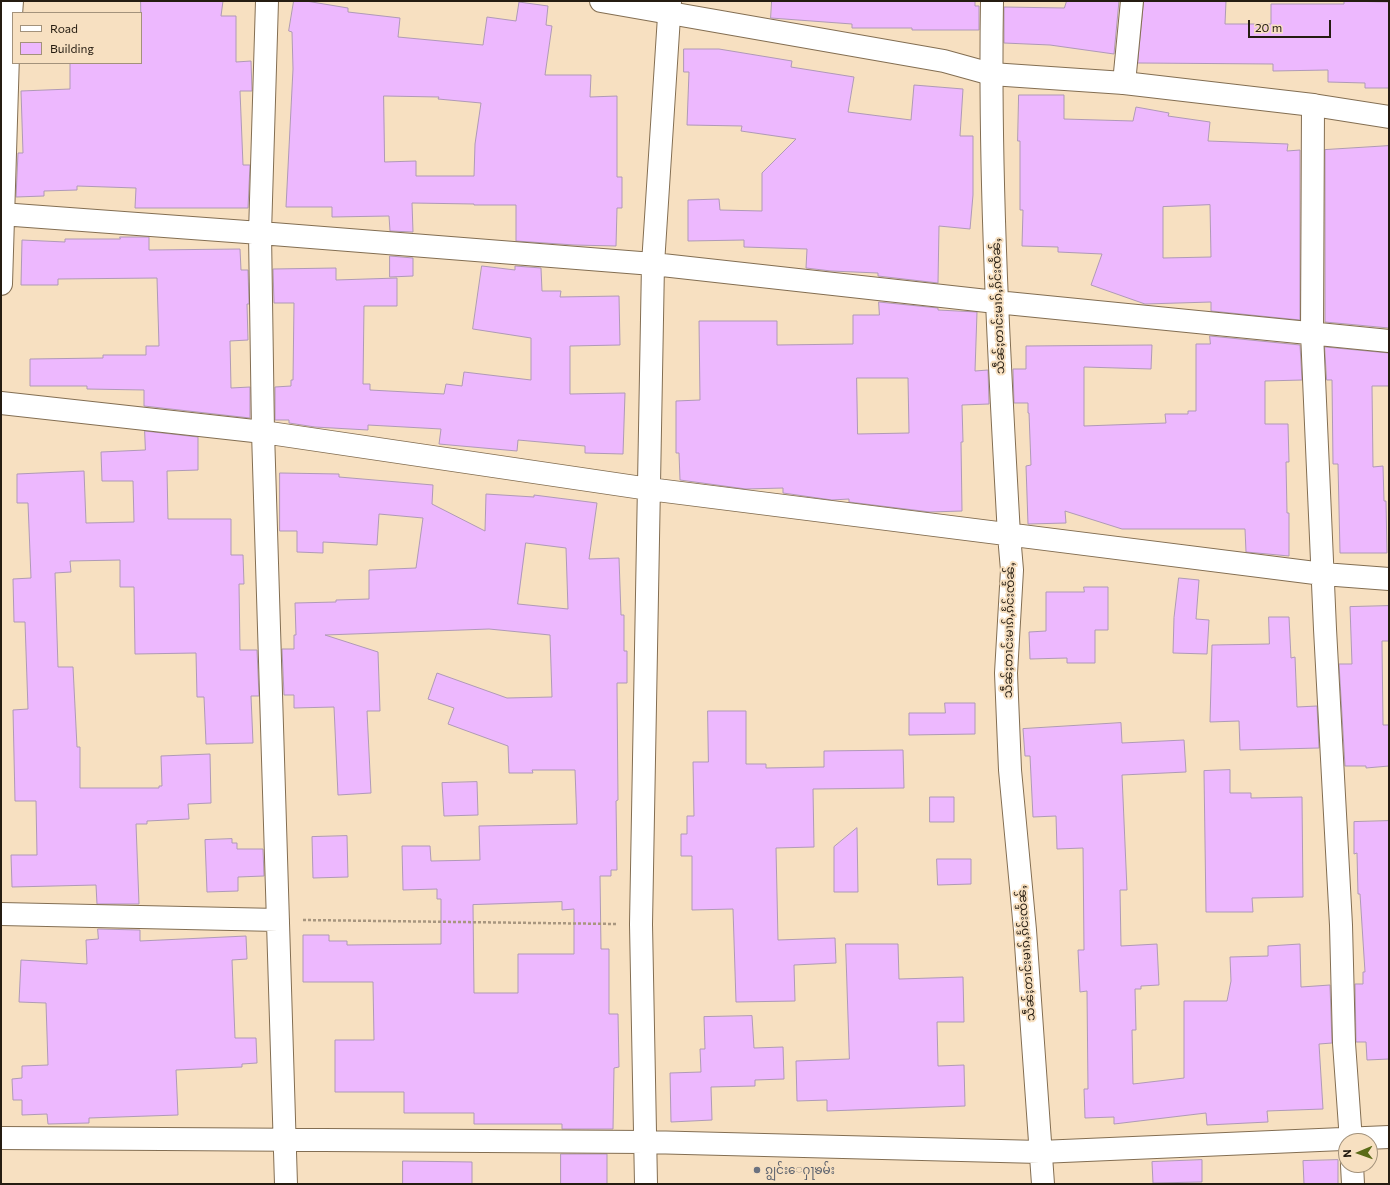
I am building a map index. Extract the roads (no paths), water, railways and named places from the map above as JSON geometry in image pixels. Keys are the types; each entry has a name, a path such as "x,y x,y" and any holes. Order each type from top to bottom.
{"main road":[{"path":"1,284 8,55 12,1"},
{"path":"267,1 260,233 263,432 286,1184"},
{"path":"601,1 670,7 944,61 991,74 1124,83 1313,105 1389,117"},
{"name":"သဵၼ်ႈတၢင်းမၢၵ်ႇၵႅင်းၸႅၼ်ႇ","path":"992,1 991,74 996,302 1012,570 1006,673 1010,770 1025,930 1042,1184"},
{"path":"1124,83 1132,1"},
{"path":"646,1184 641,924 653,264 670,7"},
{"path":"1313,105 1312,333 1341,924 1344,1043 1350,1133"},
{"path":"2,214 653,264 996,302 1389,341"},
{"path":"1,403 263,432 649,489 1323,574 1389,579"},
{"path":"1,914 278,920"},
{"path":"1378,1138 1389,1137"},
{"path":"1,1138 646,1142 1040,1152 1338,1141"},
{"path":"1352,1173 1353,1184"}],"place":[{"name":"ၵျွင်းေႁႃၶမ်း","path":"757,1170"}]}
